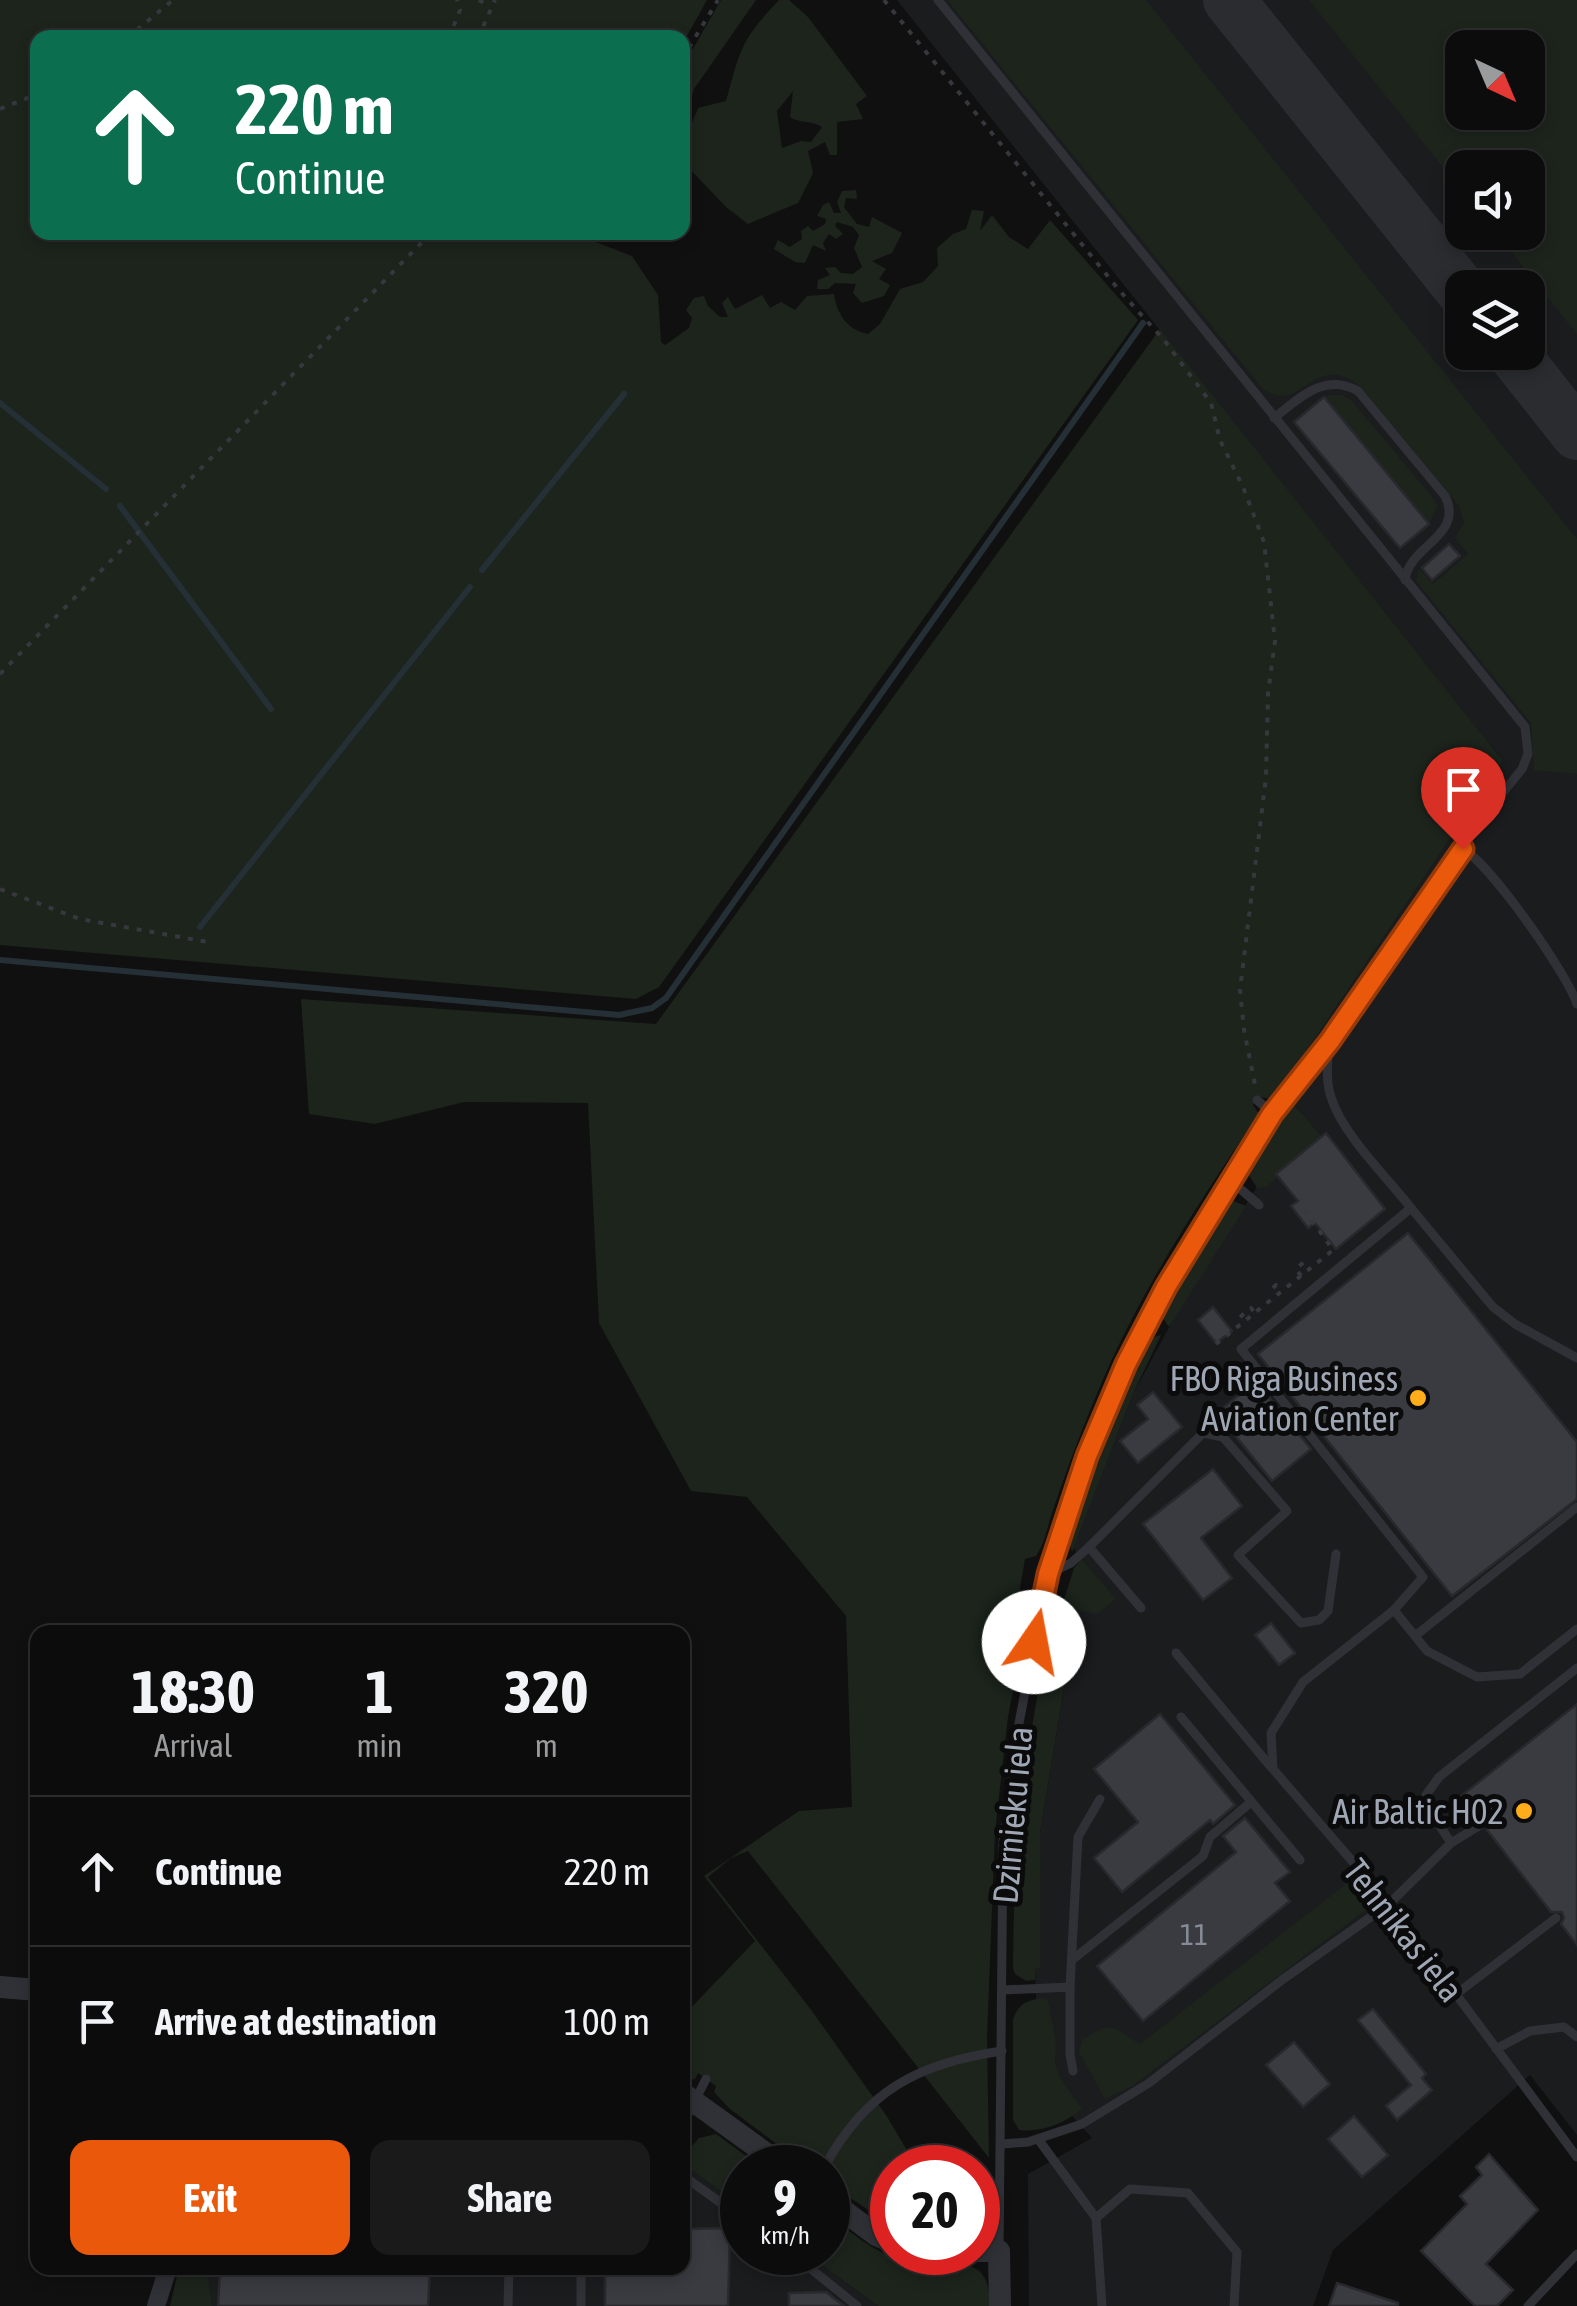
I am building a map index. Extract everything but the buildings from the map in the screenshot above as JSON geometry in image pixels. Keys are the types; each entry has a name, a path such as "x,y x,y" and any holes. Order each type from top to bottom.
{"street":[{"path":"0,1986 30,1989"},
{"path":"695,2091 759,2145"},
{"path":"156,2306 166,2275"},
{"name":"Dzirnieku iela","path":"993,2275 1000,2306"}],"lane":[{"name":"Dzirnieku iela","path":"938,0 1524,727 1528,754 1522,769 1504,789 1330,1041 1272,1114 1230,1180 1166,1287 1126,1364 1087,1456 1048,1574 1019,1724 1003,1843 1000,2159"},
{"path":"1274,418 1315,387 1335,383 1348,386 1358,391 1445,496 1449,522 1406,570 1405,580"},
{"path":"1463,849 1482,864 1564,974 1577,1004"},
{"path":"1564,974 1577,980"},
{"path":"1330,1041 1328,1084 1331,1101 1341,1119 1493,1307 1515,1324 1577,1358"},
{"path":"1257,1100 1272,1114"},
{"path":"1230,1180 1258,1205"},
{"path":"1273,1769 1270,1733 1303,1682 1394,1610 1424,1577 1240,1349 1411,1208"},
{"path":"1048,1574 1089,1547 1204,1432 1223,1437 1287,1511 1238,1555 1300,1623 1319,1620 1328,1611 1336,1554"},
{"path":"1415,1636 1577,1507"},
{"path":"1089,1547 1142,1608"},
{"path":"1394,1610 1427,1652 1477,1677 1520,1674 1577,1629"},
{"name":"Tehnikas iela","path":"1176,1653 1389,1904 1577,2157"},
{"path":"1452,1843 1436,1820 1426,1795 1439,1777 1577,1668"},
{"path":"1181,1717 1300,1860"},
{"path":"1073,2071 1070,1988 1078,1837 1100,1799"},
{"path":"1072,1960 1202,1856 1210,1837 1251,1802"},
{"path":"1002,2144 1082,2124 1148,2083 1389,1904 1452,1843 1482,1824"},
{"path":"1456,1994 1556,1918"},
{"path":"1002,1990 1070,1988"},
{"path":"1496,2049 1530,2031 1564,2027 1577,2036"},
{"path":"838,2145 882,2092 938,2063 1002,2051"},
{"path":"1038,2138 1096,2218 1102,2306"},
{"path":"690,2181 720,2202"},
{"path":"1096,2218 1130,2189 1188,2193 1237,2252 1234,2306"},
{"path":"1528,2306 1577,2254"},
{"path":"508,2306 509,2275"},
{"path":"581,2275 581,2306"},
{"path":"819,2275 857,2306"}],"path":[{"path":"137,30 173,0"},
{"path":"452,30 460,10 457,0"},
{"path":"479,0 490,7"},
{"path":"481,30 495,0"},
{"path":"690,45 718,0"},
{"path":"884,0 1164,340 1211,404 1220,440 1264,542 1275,641 1268,694 1266,777 1240,990 1257,1100"},
{"path":"0,109 30,97"},
{"path":"0,674 424,240"},
{"path":"0,888 80,920 208,942"},
{"path":"1216,1344 1333,1250 1306,1212"},
{"path":"1301,1276 1296,1268 1304,1262"},
{"path":"1273,1288 1276,1286 1281,1292"},
{"path":"1240,1317 1251,1308 1254,1313"}],"shaded area":[{"path":"0,0 707,0 690,30 30,30 30,240 593,241 632,256 658,295 661,342 665,345 689,328 692,318 686,310 694,298 704,296 720,317 728,317 722,303 728,297 735,309 762,295 770,308 781,302 795,310 807,296 834,294 845,320 868,334 880,324 900,289 923,282 938,266 937,248 966,229 972,210 984,211 980,231 992,215 1009,237 1028,249 1050,220 1138,320 659,987 636,999 0,945"},
{"path":"721,0 756,0 694,89 690,102 690,54"},
{"path":"779,0 789,0 808,17 867,96 856,104 863,119 837,122 837,155 830,155 825,142 808,151 813,173 798,203 748,224 690,169 690,128 698,108 726,101 749,36","holes":["793,91 790,117 822,127 811,142 801,141 782,148 777,111"]},
{"path":"897,0 1577,0 1577,2135 1530,2075 1333,2250 1313,2306 1029,2306 1028,2174 1092,2138 1048,2089 1038,2057 1035,1969 1040,1968 1040,1833 1065,1682 1056,1674 1070,1609 1115,1599 1073,1548 1133,1394 1179,1309 1303,1115 1294,1104 1300,1095 1286,1081 1503,761"},
{"path":"947,0 1146,0 1577,539 1577,774 1534,770 1531,723 1416,581 1419,569 1433,584 1468,554 1455,538 1464,523 1459,506 1359,385 1342,376 1329,375 1287,395 1275,395 1262,388"},
{"path":"1309,0 1577,0 1577,334 1545,294 1545,270 1526,270 1510,250 1545,250 1545,150 1445,150 1445,170"},
{"path":"856,190 857,199 846,198 844,207 857,224 869,227 872,217 902,233 892,253 872,261 886,269 879,279 890,285 884,296 862,303 853,293 856,284 835,283 828,289 817,289 818,280 830,275 825,268 835,267 841,273 853,274 862,267 854,248 859,235 853,227 837,222 835,226 843,234 836,239 829,234 823,243 826,251 813,245 805,263 795,262 774,249 778,240 790,247 802,239 801,231 808,226 813,231 825,224 826,219 817,216 823,205 829,202 834,213 841,213 837,202 842,191"},
{"path":"1160,329 1503,761 1286,1081 1271,1099 1260,1097 1253,1105 1259,1114 1176,1242 1120,1342 1076,1445 1042,1546 1036,1556 1025,1559 1020,1588 1026,1623 1008,1717 995,1832 987,2038 989,2145 979,2145 748,1851 731,1858 708,1877 812,2011 904,2145 870,2145 870,2211 850,2198 850,2145 778,2145 730,2109 714,2092 716,2086 698,2073 690,2080 690,2009 755,1941 704,1876 799,1811 852,1807 846,1616 747,1497 691,1491 599,1323 588,1103 464,1102 375,1124 309,1114 301,999 656,1024"},
{"path":"1342,395 1352,401 1432,497 1438,505 1429,524 1324,397"},
{"path":"1291,1101 1322,1137 1276,1174 1278,1177 1266,1187 1257,1188 1249,1168"},
{"path":"1233,1201 1246,1206 1169,1327 1162,1317 1205,1236"},
{"path":"1161,1335 1133,1394 1072,1552 1069,1543 1098,1461 1151,1338"},
{"path":"1082,1559 1116,1599 1097,1614 1070,1609 1056,1674 1065,1681 1040,1833 1040,1968 1035,1969 1035,1980 1026,1981 1013,1968 1019,1833 1029,1746 1054,1613 1061,1609 1074,1568"},
{"path":"1351,1880 1371,1906 1132,2086 1105,2099 1079,2052 1082,2040 1112,2028 1140,2044"},
{"path":"1041,1998 1048,2001 1060,2078 1082,2109 1052,2126 1019,2130 1013,2120 1013,2020 1023,2004"},
{"path":"716,2134 731,2145 720,2145 720,2191 690,2169 690,2149 699,2138"},
{"path":"690,2169 720,2191 720,2275 835,2275 878,2306 212,2306 208,2275 690,2275"},
{"path":"850,2231 870,2245 870,2275 982,2275 989,2291 990,2306 878,2306 835,2275 850,2275"},
{"path":"177,2275 208,2275 212,2306 170,2306"}],"waterway":[{"path":"0,960 619,1015 652,1008 666,998 1143,323"},
{"path":"482,570 624,394"},
{"path":"0,403 106,489"},
{"path":"120,506 271,709"},
{"path":"200,927 470,587"}],"taxiway":[{"path":"1229,0 1445,270"},
{"path":"1526,370 1577,434"}],"place":[{"name":"FBO Riga Business Aviation Center","path":"1418,1398"},
{"name":"Air Baltic H02","path":"1524,1811"}],"route":[{"path":"1034,1642 1048,1574 1087,1456 1126,1364 1166,1287 1272,1114 1330,1041 1463,849"}]}
